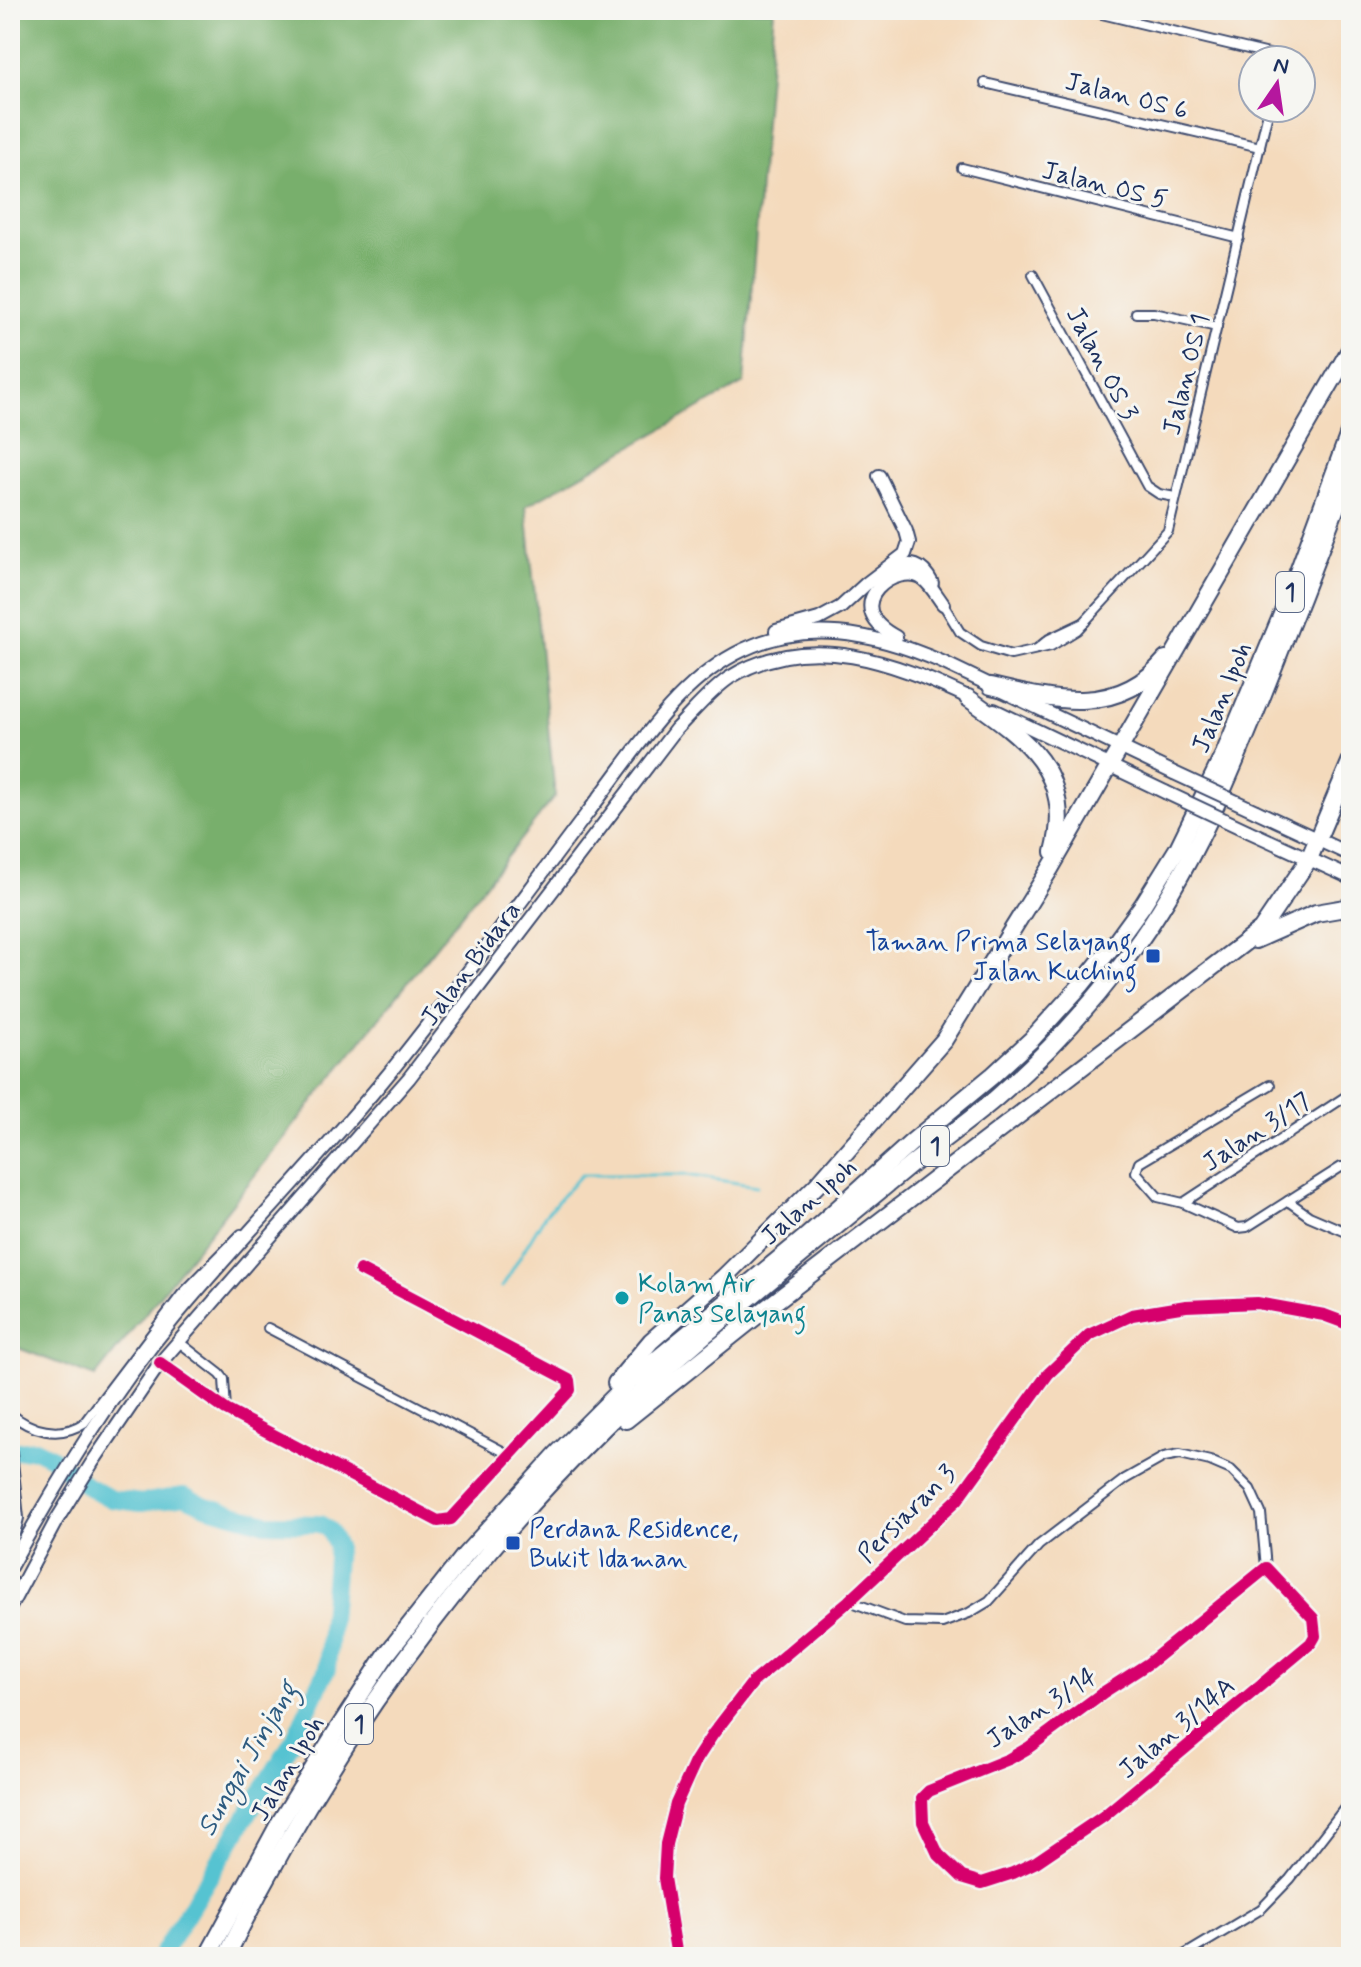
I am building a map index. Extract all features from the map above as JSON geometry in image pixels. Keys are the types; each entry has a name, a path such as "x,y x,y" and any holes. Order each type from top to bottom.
{"highway":[{"path":"586,1424 651,1341 724,1277 817,1185 944,1040 1050,869 1351,348"},
{"name":"Jalan Ipoh","path":"207,1957 280,1822 386,1655 465,1555 586,1424 649,1364 807,1236 1012,1058 1082,984 1118,939 1178,848 1224,754 1285,607 1351,428"},
{"name":"Jalan Ipoh","path":"226,1957 273,1868 369,1707 450,1600 559,1473 640,1393 704,1336 992,1102 1080,1016 1121,966 1187,865 1217,807 1351,468"},
{"path":"991,686 1060,700 1103,698 1127,691 1158,668 1203,608"},
{"path":"968,698 1028,743 1049,775 1057,795 1060,819 1050,869"},
{"path":"559,1473 764,1310 1246,944 1261,930 1309,859 1351,760"},
{"path":"1246,944 1316,913 1351,907"}],"main road":[{"path":"664,714 693,677 721,653 744,642 830,614 901,559 909,542 879,476"},
{"path":"882,572 901,565 919,566 926,571 943,604"},
{"path":"942,662 882,630 871,616 870,607 881,586 906,574 923,579 943,604"},
{"name":"Jalan Bidara","path":"10,1567 76,1452 173,1320 390,1072 664,714 720,663 762,642 787,635 839,632 866,635 914,649 1120,749 1351,855"},
{"name":"Jalan Bidara","path":"10,1607 92,1463 160,1363 409,1078 676,729 727,680 766,660 818,653 841,653 900,668 1351,878"},
{"name":"Persiaran 3","path":"677,1957 664,1878 666,1844 676,1804 695,1762 713,1734 753,1682 849,1601 958,1499 1048,1374 1089,1335 1132,1315 1186,1306 1257,1303 1324,1315 1351,1325"},
{"path":"90,1432 163,1342 174,1337 179,1342"}],"street":[{"path":"1085,10 1237,46"},
{"name":"Jalan OS 6","path":"985,83 1260,147"},
{"name":"Jalan OS 1","path":"943,604 960,632 981,646 1011,655 1038,649 1065,638 1086,621 1168,531 1265,124"},
{"name":"Jalan OS 5","path":"962,168 1239,238"},
{"name":"Jalan OS 3","path":"1033,275 1147,486 1159,494 1175,497"},
{"path":"1136,313 1154,313 1217,327"},
{"path":"1270,1085 1136,1167 1136,1172 1158,1197 1183,1203 1238,1228 1247,1227 1341,1167 1351,1167"},
{"name":"Jalan 3/17","path":"1183,1203 1349,1096"},
{"path":"1288,1201 1309,1216 1351,1234"},
{"path":"10,1413 34,1430 66,1430 84,1423 182,1294 223,1250 269,1209"},
{"path":"160,1363 226,1410 438,1521 451,1519 570,1390 571,1385 569,1380 360,1270"},
{"path":"268,1328 510,1455"},
{"path":"179,1342 224,1379 226,1410"},
{"path":"10,1554 19,1518 11,1436"},
{"path":"849,1601 905,1622 942,1623 956,1619 989,1601 1039,1545 1125,1479 1164,1457 1180,1454 1231,1470 1250,1489 1261,1513 1266,1568"},
{"name":"Jalan 3/14A","path":"982,1883 1036,1862 1104,1816 1311,1643 1315,1636 1313,1618 1266,1568"},
{"name":"Jalan 3/14","path":"982,1883 962,1877 938,1854 923,1822 922,1798 938,1786 1009,1759 1028,1748 1149,1663 1266,1568"},
{"path":"1181,1957 1261,1909 1290,1879 1351,1800"}],"green space":[{"path":"10,10 774,10 744,383 526,506 555,796 95,1377 10,1345"}],"waterway":[{"path":"502,1287 545,1215 581,1175 686,1175 757,1186"},
{"name":"Sungai Jinjang","path":"10,1452 35,1449 111,1499 141,1503 184,1496 206,1506 266,1523 320,1524 329,1530 337,1546 327,1669 294,1739 160,1957"}],"cycle path":[{"path":"160,1363 226,1410 438,1521 451,1519 570,1390 569,1380 360,1270"},
{"path":"677,1957 664,1878 666,1844 676,1804 695,1762 713,1734 753,1682 849,1601 958,1499 1048,1374 1089,1335 1132,1315 1186,1306 1257,1303 1324,1315 1351,1325"},
{"path":"1266,1568 1313,1618 1315,1636 1311,1643 1104,1816 1036,1862 982,1883 962,1877 938,1854 923,1822 922,1798 929,1791 1009,1759 1028,1748 1149,1663 1266,1568"}],"place":[{"name":"Taman Prima Selayang, Jalan Kuching","path":"1153,956"},
{"name":"Kolam Air Panas Selayang","path":"622,1298"},
{"name":"Perdana Residence, Bukit Idaman","path":"513,1543"}]}
